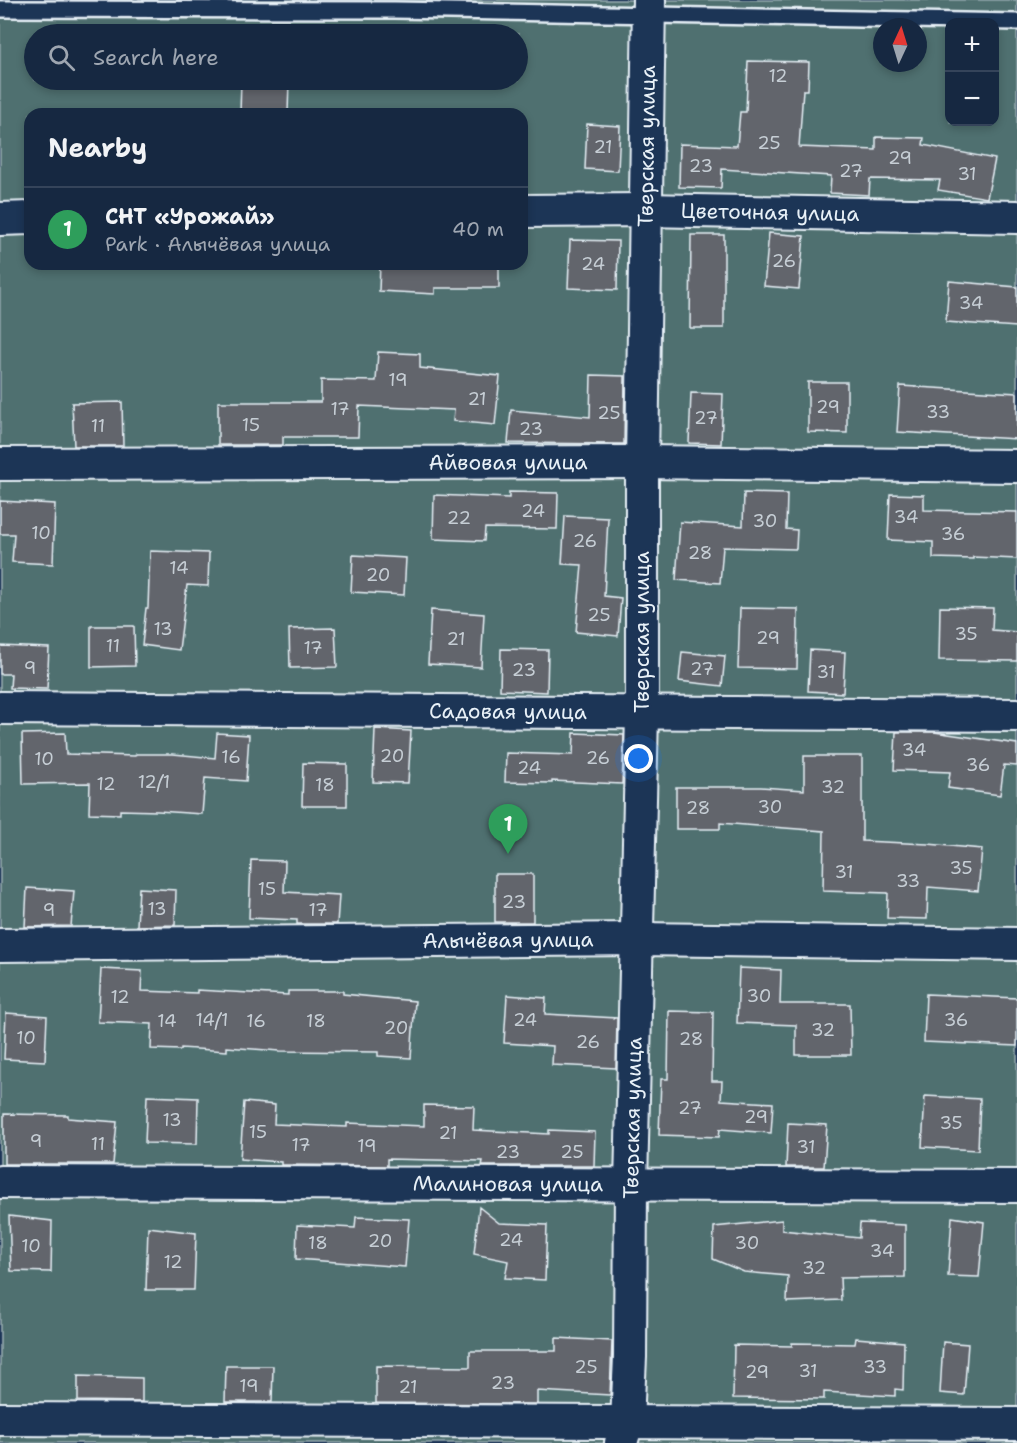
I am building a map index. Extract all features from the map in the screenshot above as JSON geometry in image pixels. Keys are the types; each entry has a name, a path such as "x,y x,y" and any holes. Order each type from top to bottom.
{"street":[{"name":"Тверская улица","path":"624,1433 630,1357 631,1185 642,714 644,210 649,8"},
{"name":"Цветочная улица","path":"528,211 644,210 1017,217"},
{"path":"0,219 24,218"},
{"name":"Айвовая улица","path":"0,464 642,462 1017,466"},
{"name":"Садовая улица","path":"0,708 1017,715"},
{"name":"Алычёвая улица","path":"0,945 638,939 1017,944"},
{"name":"Малиновая улица","path":"0,1182 1017,1186"},
{"path":"0,1419 624,1433 1017,1424"}],"lane":[{"path":"0,9 649,8 1017,22"}],"green space":[{"path":"0,0 1017,0 1017,1443 0,1443"}],"building":[{"path":"748,61 809,62 808,90 803,90 799,147 876,150 876,137 924,138 923,145 995,159 987,198 938,190 940,180 870,179 869,195 830,193 831,176 722,169 721,188 679,187 680,144 737,146 740,112 746,112"},
{"path":"241,90 289,90 288,108 240,108"},
{"path":"587,124 620,126 618,171 585,169"},
{"path":"769,233 804,236 799,289 764,286"},
{"path":"691,235 724,235 724,328 690,328"},
{"path":"570,240 618,241 617,290 568,288"},
{"path":"380,270 499,270 499,288 435,288 435,294 379,291"},
{"path":"949,281 1017,287 1017,327 946,322"},
{"path":"378,352 420,354 420,368 500,376 495,425 453,421 454,410 359,406 358,437 283,437 283,445 218,445 218,402 321,402 321,380 376,381"},
{"path":"591,375 625,376 624,444 508,443 511,410 590,417"},
{"path":"808,382 847,382 847,433 808,432"},
{"path":"900,386 1017,393 1017,439 897,432"},
{"path":"691,393 723,394 721,444 689,443"},
{"path":"122,402 123,446 74,446 72,403"},
{"path":"509,492 558,493 557,529 485,528 484,541 433,539 434,495 509,498"},
{"path":"744,493 787,494 786,529 797,530 796,549 723,547 720,583 676,580 680,522 743,526"},
{"path":"890,494 924,495 924,510 1017,512 1017,559 933,558 933,542 888,540"},
{"path":"0,501 55,504 53,564 12,562 14,534 0,534"},
{"path":"565,516 608,518 604,596 621,598 618,636 576,632 582,565 562,564"},
{"path":"150,551 209,553 208,586 187,585 179,650 142,645 146,608 148,608"},
{"path":"353,555 406,558 404,595 351,592"},
{"path":"940,607 993,608 992,630 1017,632 1017,661 939,660"},
{"path":"740,608 798,609 797,669 738,668"},
{"path":"431,610 484,614 481,667 428,664"},
{"path":"91,626 134,626 135,666 91,667"},
{"path":"335,628 337,667 290,668 289,629"},
{"path":"0,646 49,648 47,689 10,688 11,674 0,674"},
{"path":"501,649 548,650 547,692 500,690"},
{"path":"810,650 845,652 843,693 808,691"},
{"path":"682,652 725,656 722,686 679,681"},
{"path":"375,729 411,731 408,783 373,782"},
{"path":"896,732 934,732 1017,744 1017,766 1004,765 1000,795 948,788 950,772 894,770"},
{"path":"65,733 66,754 135,756 136,754 173,754 215,758 217,733 249,735 246,781 205,778 202,814 120,810 120,814 89,813 90,783 23,784 22,734"},
{"path":"574,733 624,735 622,784 552,781 552,783 505,782 506,753 573,755"},
{"path":"804,756 862,756 862,841 982,849 978,891 928,887 927,919 887,918 888,893 823,891 824,831 720,823 720,829 676,829 676,787 761,787 804,790"},
{"path":"303,763 347,764 347,806 302,806"},
{"path":"251,860 285,861 284,892 339,895 337,924 297,924 297,920 249,918"},
{"path":"495,874 533,874 533,922 495,922"},
{"path":"27,888 74,891 71,926 25,927"},
{"path":"139,888 176,890 175,925 137,926"},
{"path":"739,968 781,970 780,1004 850,1004 851,1055 796,1055 796,1025 737,1023"},
{"path":"101,969 142,971 141,991 197,993 197,990 288,995 288,991 343,991 343,994 415,1001 411,1058 378,1056 378,1052 280,1051 227,1047 227,1051 151,1049 152,1024 98,1022"},
{"path":"926,994 1017,998 1017,1046 924,1042"},
{"path":"507,995 546,998 545,1014 617,1018 616,1068 552,1065 553,1046 504,1043"},
{"path":"669,1011 713,1012 712,1081 722,1081 721,1100 773,1103 771,1133 720,1129 719,1137 659,1135 661,1079 668,1079"},
{"path":"6,1013 47,1016 45,1061 4,1059"},
{"path":"147,1096 198,1098 197,1144 145,1143"},
{"path":"925,1096 980,1099 978,1150 922,1147"},
{"path":"244,1102 275,1105 274,1124 347,1127 347,1123 424,1126 424,1105 474,1106 473,1130 549,1134 549,1130 595,1132 594,1166 482,1166 483,1161 387,1159 387,1166 281,1165 281,1162 240,1159"},
{"path":"4,1114 68,1115 68,1118 117,1122 113,1164 4,1164"},
{"path":"788,1123 827,1125 824,1167 786,1167"},
{"path":"479,1207 499,1223 547,1225 545,1280 505,1278 508,1261 474,1254"},
{"path":"9,1216 52,1221 51,1272 11,1271"},
{"path":"356,1217 409,1219 405,1267 296,1259 297,1225 355,1228"},
{"path":"952,1217 984,1222 979,1277 948,1276"},
{"path":"782,1220 782,1230 859,1238 860,1223 905,1225 905,1277 840,1278 841,1300 787,1302 788,1276 744,1272 713,1259 714,1227"},
{"path":"148,1227 196,1233 194,1290 146,1290"},
{"path":"556,1338 612,1341 610,1395 537,1391 537,1404 376,1403 376,1366 470,1367 470,1351 556,1351"},
{"path":"856,1338 904,1342 903,1390 895,1389 895,1396 824,1392 824,1399 733,1398 734,1345 855,1344"},
{"path":"943,1342 968,1344 964,1395 940,1393"},
{"path":"226,1366 273,1366 272,1402 225,1402"},
{"path":"78,1376 142,1378 142,1402 78,1401"}],"place":[{"name":"СНТ «Урожай»","path":"508,854"}]}
